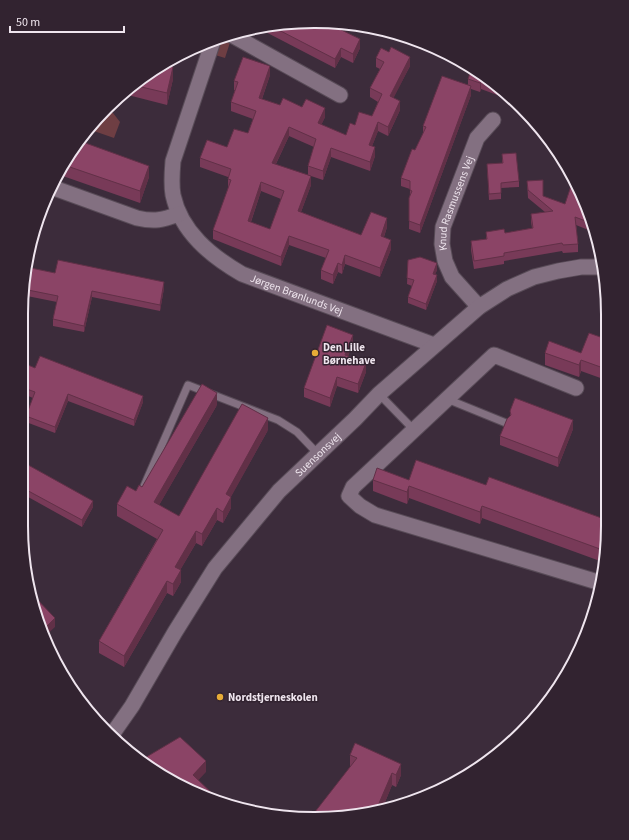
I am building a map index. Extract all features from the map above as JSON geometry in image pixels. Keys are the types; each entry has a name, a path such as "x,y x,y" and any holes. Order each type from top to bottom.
{"street":[{"path":"238,39 340,95"},
{"name":"Jørgen Brønlunds Vej","path":"211,48 173,161 173,195 179,214 193,235 205,249 222,262 242,274 434,345"},
{"name":"Knud Rasmussens Vej","path":"479,307 452,277 445,261 442,244 443,227 477,138 493,120"},
{"path":"57,189 137,218 151,221 165,219 179,214"},
{"name":"Suensonsvej","path":"115,731 132,706 175,632 215,568 279,491 355,420 380,394 479,307 507,289 534,276 581,267 597,267"},
{"path":"576,388 494,356 352,487 349,496 360,506 375,515 595,581"}],"lane":[{"path":"142,490 188,385 278,420 297,432 318,454"},
{"path":"380,394 414,430"},
{"path":"446,399 506,424"}],"shaded area":[{"path":"231,41 225,58 202,51"},
{"path":"112,112 120,122 114,138 95,131"}],"building":[{"path":"314,28 340,29 360,39 353,54 341,48 335,59 279,30"},
{"path":"391,47 410,57 390,96 400,101 388,127 378,122 369,145 375,147 370,162 331,148 323,171 308,166 316,139 289,127 272,163 311,176 298,211 361,235 371,212 387,218 381,236 391,240 380,268 345,255 342,265 338,263 333,275 321,270 329,250 289,236 281,257 213,230 231,180 228,179 231,169 200,158 207,140 227,147 234,129 248,133 256,111 231,102 238,82 234,81 243,57 270,66 259,98 280,105 283,98 302,107 306,99 325,108 318,123 346,135 350,123 355,125 359,112 372,116 382,94 370,88 384,62 376,58 381,48 389,52","holes":["261,182 284,191 270,229 248,221"]},
{"path":"171,66 173,67 167,93 140,87"},
{"path":"470,74 481,81 480,83 468,79"},
{"path":"442,76 471,86 420,225 409,221 409,198 412,191 410,190 410,181 401,178 412,149 415,150 426,127 423,126"},
{"path":"85,143 149,166 140,191 69,167"},
{"path":"516,153 519,181 501,183 501,193 489,194 487,164 503,163 502,154"},
{"path":"543,180 543,196 565,204 571,187 586,221 575,217 578,244 563,245 562,243 504,253 504,256 474,261 471,241 487,239 486,232 504,229 505,233 533,228 531,214 553,211 528,190 527,181"},
{"path":"420,257 437,263 433,274 437,275 426,304 408,297 414,280 407,278 408,260"},
{"path":"58,260 164,282 160,305 92,291 84,326 53,319 58,296 29,290 32,268 55,273"},
{"path":"327,325 353,335 345,355 366,363 358,384 337,377 330,398 304,388"},
{"path":"589,333 601,337 601,367 581,360 579,365 545,353 549,341 581,353"},
{"path":"40,356 143,396 134,420 68,394 55,427 28,417 28,411 35,392 28,390 28,365 35,368"},
{"path":"202,384 217,393 154,502 179,516 242,404 268,418 226,494 231,497 223,512 217,508 202,534 196,531 175,567 181,570 173,584 167,581 124,656 99,641 163,530 117,504 127,486 136,491 139,485 142,487"},
{"path":"515,398 573,420 558,458 500,436 507,419 511,415 510,411"},
{"path":"416,460 486,485 489,477 601,518 600,549 482,506 480,512 409,486 407,492 373,480 377,468 409,480"},
{"path":"28,465 93,501 82,520 28,491"},
{"path":"38,600 55,618 46,626"},
{"path":"180,737 206,761 193,775 211,793 171,774 146,757"},
{"path":"355,743 401,764 396,775 392,773 379,804 352,810 315,812 357,758 350,755"}],"place":[{"name":"Den Lille Børnehave","path":"315,353"},
{"name":"Nordstjerneskolen","path":"220,697"}]}
